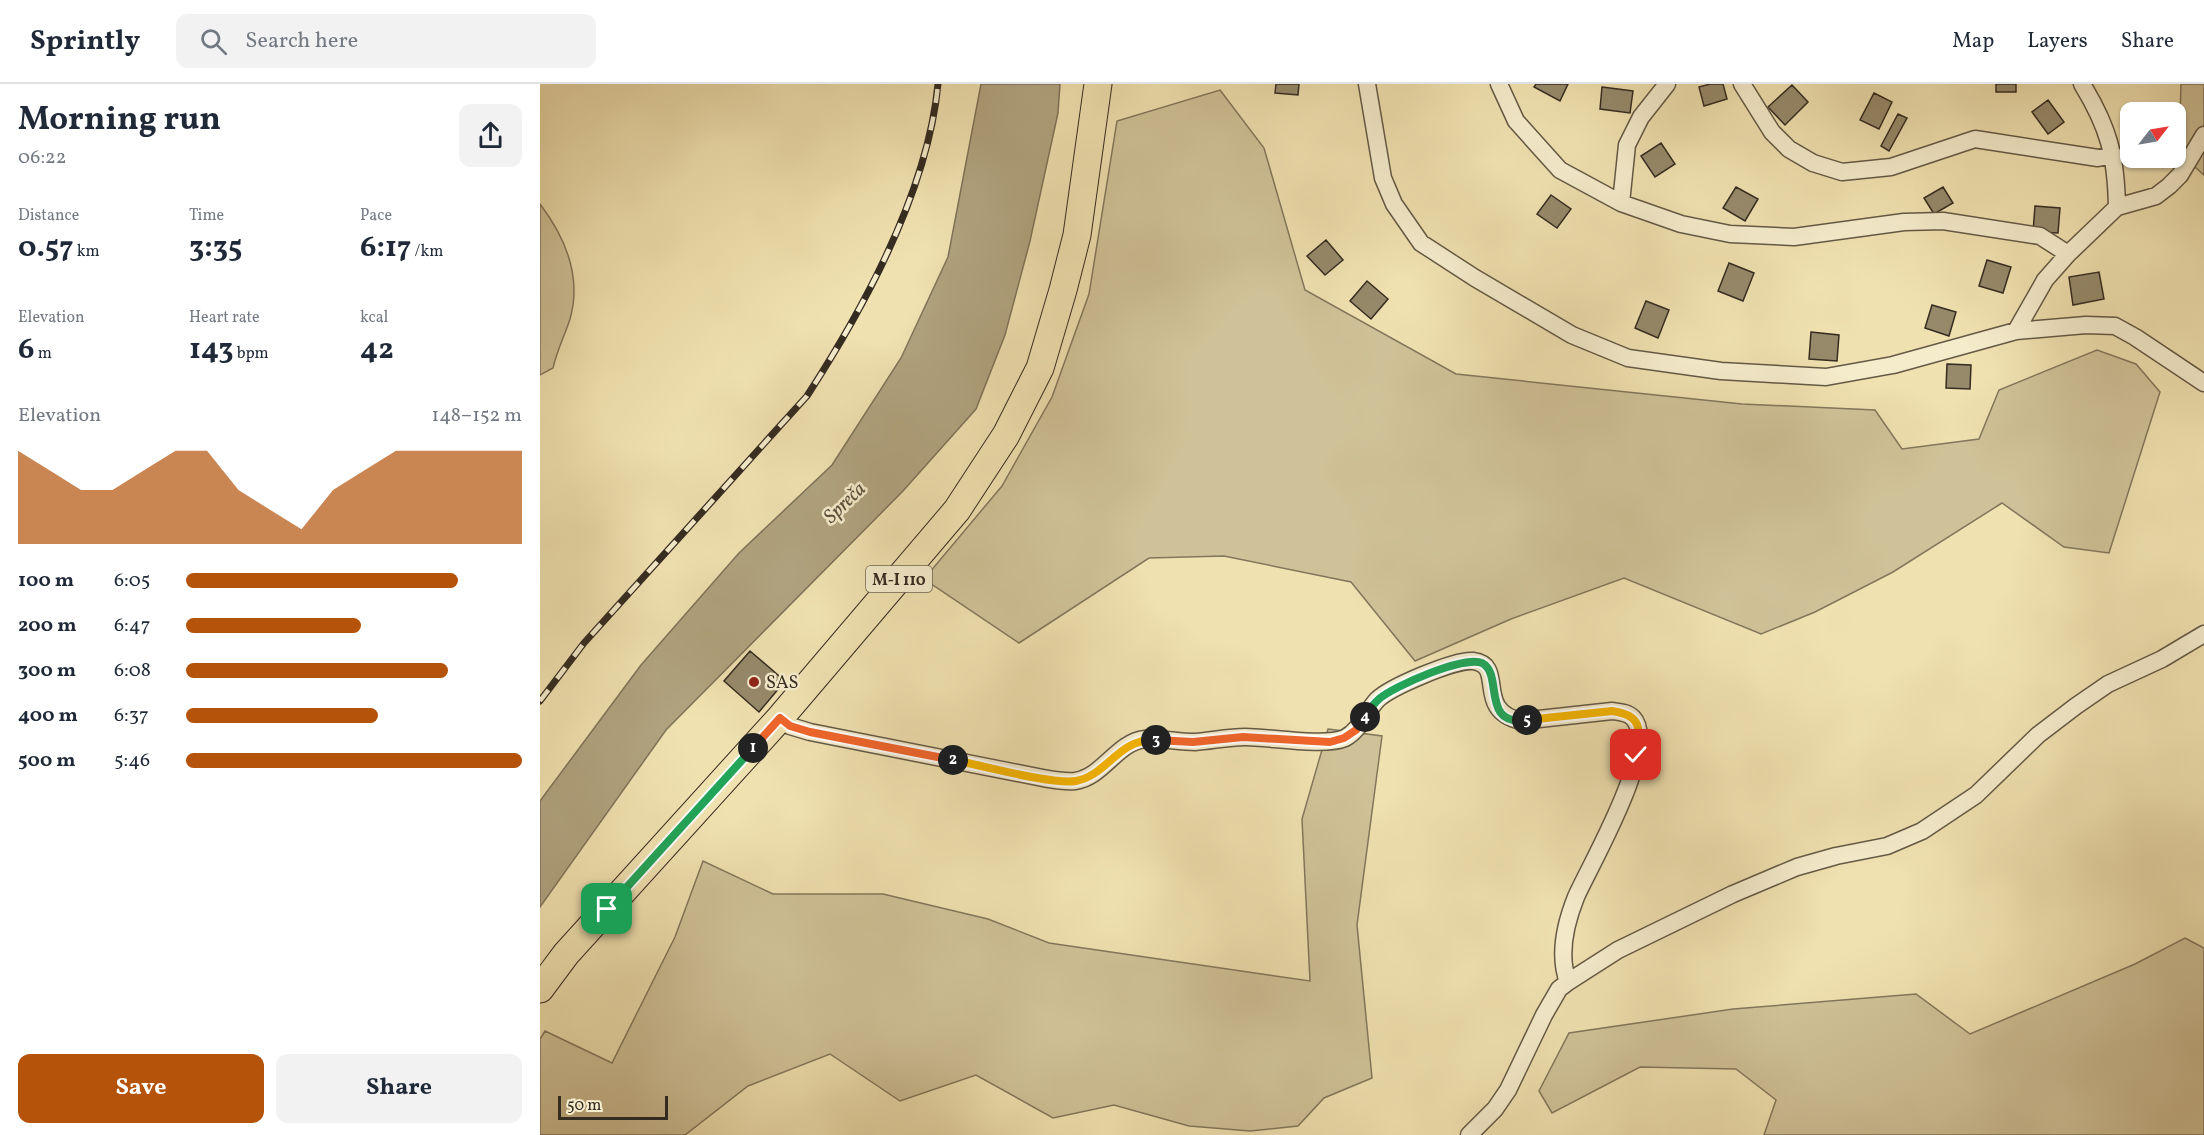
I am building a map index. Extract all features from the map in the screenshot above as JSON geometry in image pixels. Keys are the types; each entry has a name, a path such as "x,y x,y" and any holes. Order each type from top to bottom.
{"main road":[{"name":"M-I 110","path":"540,989 566,954 780,718 957,510 1006,435 1040,368 1077,235 1098,84"}],"street":[{"path":"1367,84 1383,178 1394,204 1421,243 1572,335 1628,358 1721,371 1826,376 1893,365 2016,331 2086,325 2115,326 2204,383"},
{"path":"1499,84 1516,121 1560,170 1621,203 1681,224 1730,234 1794,237 1904,222 1944,221 2040,236 2068,254"},
{"path":"1621,203 1627,145 1641,117 1667,84"},
{"path":"1742,84 1772,132 1789,149 1814,163 1842,172 1891,167 1975,139 2098,158 2114,155"},
{"path":"2082,84 2108,133 2114,155 2117,207"},
{"path":"2016,331 2045,280 2068,254 2117,207 2156,196 2180,175 2204,135"},
{"path":"1469,1135 1495,1109 1508,1090 1544,1014 1559,989 1568,982 1618,950 1733,894 1797,867 1836,856 1887,846 1922,831 1976,795 2037,735 2076,706 2108,684 2162,659 2204,634"},
{"path":"780,718 790,726 810,732 1043,778 1078,781 1091,775 1127,746 1143,739 1193,742 1243,737 1317,742 1337,740 1356,730 1378,699 1397,687 1418,677 1471,660 1484,664 1490,673 1497,709 1507,718 1521,721 1612,711 1626,712 1634,719 1639,729 1640,738 1629,782 1618,811 1576,898 1567,929 1563,954 1564,971 1568,982"}],"shaded area":[{"path":"2181,84 2204,84 2204,175 2186,159 2186,102 2180,102"},
{"path":"1220,90 1264,148 1305,290 1456,374 1742,404 1875,410 1902,449 1979,439 1999,390 2097,350 2136,364 2160,392 2109,553 2064,547 2002,503 1893,572 1815,612 1761,634 1624,578 1511,619 1415,661 1351,582 1224,556 1149,558 1019,643 924,579 1002,486 1052,397 1089,294 1117,121"},
{"path":"540,204 564,244 574,288 570,319 553,368 540,375"},
{"path":"1328,729 1382,736 1357,925 1372,1078 1324,1098 1298,1126 1250,1131 1189,1126 1114,1105 1053,1118 976,1075 900,1101 830,1054 748,1086 685,1135 540,1135 540,1039 545,1031 612,1063 675,937 703,861 773,894 883,894 988,919 1049,943 1310,981 1302,819"},
{"path":"2185,938 2204,948 2204,1135 1764,1135 1776,1100 1736,1069 1640,1067 1552,1113 1539,1091 1569,1033 1733,1009 1916,994 1970,1034 2135,964"}],"water":[{"name":"Spreča","path":"981,84 1060,84 1058,113 1030,241 1005,335 976,409 903,491 666,730 540,907 540,801 641,665 739,553 832,465 901,358 948,257"}],"building":[{"path":"1276,84 1299,84 1298,95 1275,93"},
{"path":"1536,84 1568,84 1560,101 1534,87"},
{"path":"1723,84 1727,99 1704,106 1699,87"},
{"path":"1996,84 2016,84 2016,92 1996,92"},
{"path":"1792,85 1808,102 1785,125 1768,107"},
{"path":"1602,87 1633,91 1630,113 1600,109"},
{"path":"1874,93 1892,102 1879,129 1860,120"},
{"path":"2048,100 2064,122 2048,134 2032,112"},
{"path":"1898,114 1907,118 1889,151 1881,146"},
{"path":"1661,143 1675,164 1655,177 1641,156"},
{"path":"1736,187 1758,199 1745,221 1723,208"},
{"path":"1943,187 1953,203 1934,214 1924,198"},
{"path":"1551,195 1571,209 1557,228 1537,214"},
{"path":"2035,206 2060,208 2058,233 2033,232"},
{"path":"1326,240 1343,260 1325,275 1307,256"},
{"path":"1987,260 2011,267 2003,293 1979,286"},
{"path":"1729,263 1754,273 1743,301 1718,291"},
{"path":"2099,272 2104,299 2073,305 2069,277"},
{"path":"1367,281 1388,299 1371,319 1350,301"},
{"path":"1646,301 1669,310 1658,338 1635,328"},
{"path":"1932,305 1956,312 1949,336 1925,328"},
{"path":"1811,332 1839,335 1837,361 1809,359"},
{"path":"1947,364 1971,365 1970,389 1946,388"},
{"path":"750,651 785,681 759,712 724,681"}],"railway":[{"path":"540,701 584,643 807,396 829,362 871,287 907,206 932,124 938,84"}],"place":[{"name":"SAS","path":"754,682"}],"route":[{"path":"607,909 780,718 790,726 810,732 1043,778 1078,781 1091,775 1127,746 1143,739 1193,742 1243,737 1330,742 1344,738 1356,730 1378,699 1397,687 1418,677 1471,660 1484,664 1490,673 1497,709 1507,718 1521,721 1612,711 1626,712 1634,719 1639,729 1640,738 1636,755"}]}
